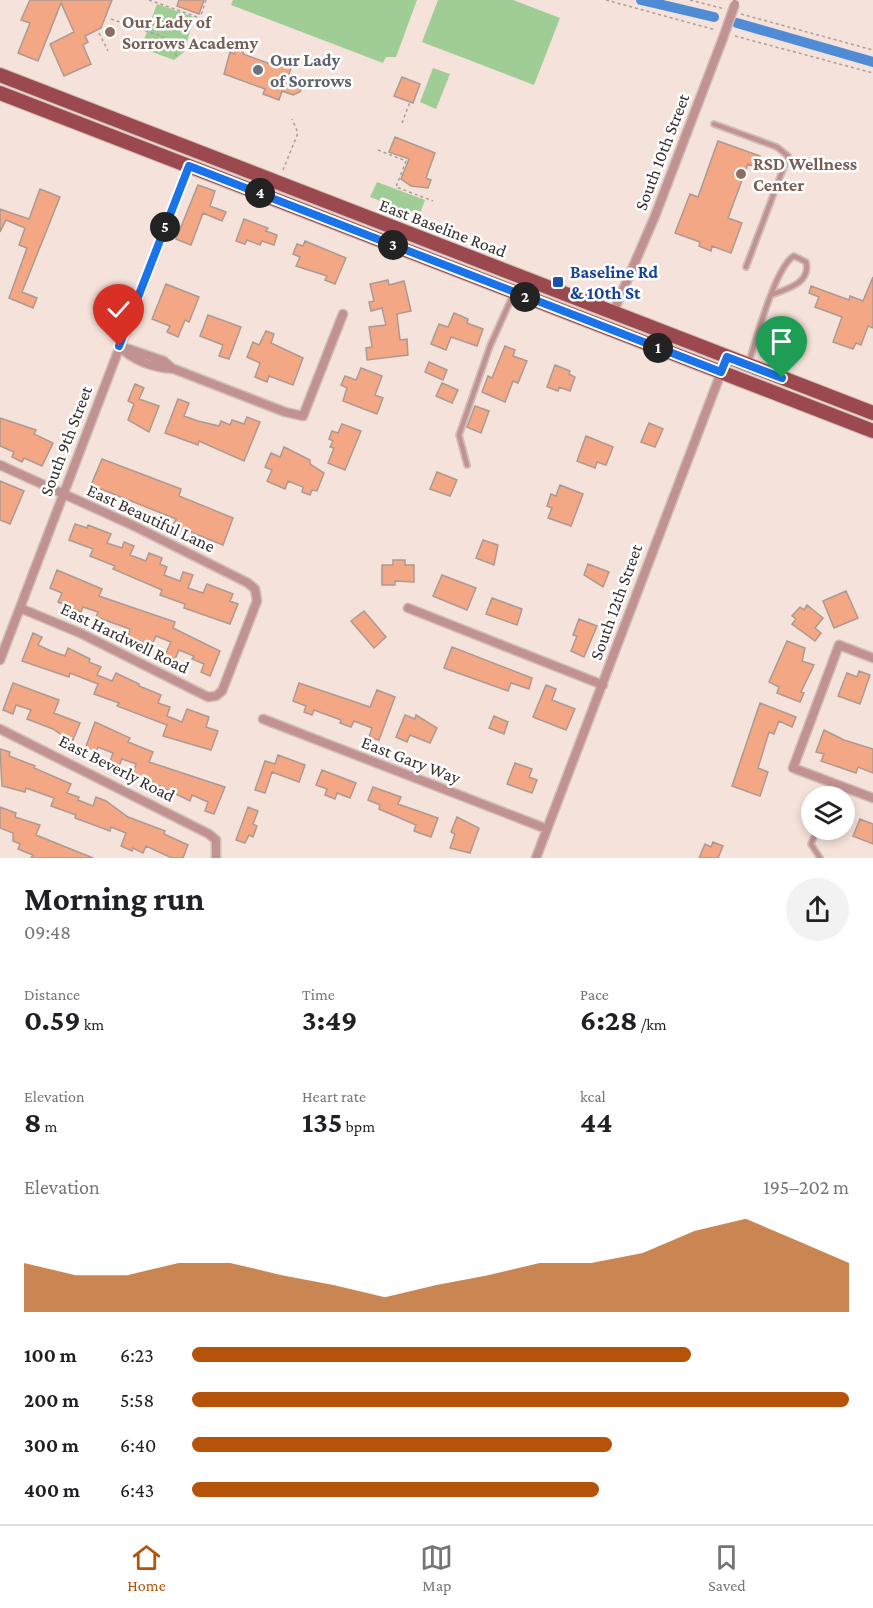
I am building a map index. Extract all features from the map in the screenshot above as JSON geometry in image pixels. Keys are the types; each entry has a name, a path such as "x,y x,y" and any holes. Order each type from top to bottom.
{"main road":[{"name":"East Baseline Road","path":"0,75 873,413"},
{"name":"East Baseline Road","path":"0,93 873,430"},
{"path":"189,166 195,151"},
{"path":"414,253 420,238"},
{"path":"607,328 613,313"}],"street":[{"name":"South 10th Street","path":"613,313 655,216 736,2"},
{"name":"South 9th Street","path":"0,660 189,166"},
{"path":"119,346 128,356 161,369 174,369 285,412 303,416 343,314"},
{"name":"South 12th Street","path":"536,858 727,357"},
{"name":"East Beautiful Lane","path":"0,465 63,496 132,525 255,588 257,601 222,691 216,696"},
{"name":"East Hardwell Road","path":"21,608 80,633 208,697 216,696"},
{"path":"408,608 603,685"},
{"path":"873,658 839,645 793,768 873,798"},
{"name":"East Gary Way","path":"263,719 547,829"},
{"name":"East Beverly Road","path":"0,729 160,808 216,840 216,858"}],"lane":[{"path":"714,124 777,147 788,156 746,267"},
{"path":"748,365 771,296 787,260 794,256 806,262 808,269 805,277 797,285 771,296"},
{"path":"467,465 459,435 490,346 513,292"},
{"path":"813,840 811,844 820,858"}],"path":[{"path":"149,0 200,18 207,25"},
{"path":"200,18 206,0"},
{"path":"606,0 712,29"},
{"path":"690,0 722,9"},
{"path":"739,14 873,50"},
{"path":"111,19 164,37"},
{"path":"99,33 108,51"},
{"path":"733,35 873,74"},
{"path":"170,39 188,46"},
{"path":"169,43 178,58"},
{"path":"402,123 410,102"},
{"path":"282,171 298,133 291,119"},
{"path":"378,150 406,161 396,187 433,201"}],"green space":[{"path":"233,0 417,0 396,57 386,57 383,63 231,5"},
{"path":"438,0 513,0 560,18 534,85 422,42"},
{"path":"157,4 194,17 184,52 174,60 141,48"},
{"path":"433,68 450,74 436,109 420,102"},
{"path":"377,182 425,200 419,216 370,197"}],"building":[{"path":"30,0 112,0 101,28 85,36 88,42 83,45 91,64 64,76 50,44 74,32 61,3 38,61 18,53 30,23 21,20"},
{"path":"179,0 204,0 199,14 177,6"},
{"name":"Our Lady of Sorrows","path":"237,46 244,48 243,54 273,65 276,56 293,62 289,74 299,78 303,83 300,92 293,95 282,91 279,100 263,94 265,89 224,74 230,52 234,54"},
{"path":"402,77 420,84 413,103 394,96"},
{"path":"395,137 435,153 426,178 431,180 428,188 411,186 401,179 409,159 389,152"},
{"path":"718,141 760,156 756,167 748,164 728,218 742,223 731,253 712,246 711,251 699,246 700,242 675,233 690,194 698,197"},
{"path":"198,185 215,191 210,206 226,212 222,221 203,213 191,245 176,239"},
{"path":"40,189 60,197 22,292 37,298 33,308 9,298 27,248 19,245 25,228 6,220 0,232 0,209 29,219"},
{"path":"244,219 268,228 266,231 277,235 274,245 262,241 260,245 247,240 245,244 236,241"},
{"path":"305,241 346,258 335,284 325,280 327,276 296,266 300,257 293,254 297,244 303,246"},
{"path":"873,277 873,328 868,326 861,345 856,343 853,349 833,342 842,317 815,307 819,297 809,293 811,286 849,300 850,296 863,301"},
{"path":"388,280 389,285 404,281 411,311 397,314 400,340 407,339 408,355 367,360 366,348 372,347 369,327 386,325 382,308 371,311 369,302 374,301 370,284"},
{"path":"166,284 199,297 189,322 185,320 178,337 167,332 170,326 152,319"},
{"path":"454,313 468,319 467,323 483,329 477,346 451,337 446,350 431,344 439,324 448,327"},
{"path":"208,315 241,327 229,359 219,356 223,345 200,336"},
{"path":"266,331 274,334 271,343 303,358 293,385 269,376 267,382 255,377 260,363 247,357 253,342 259,345"},
{"path":"505,346 515,350 513,356 527,361 518,383 513,381 505,402 482,392 488,376 492,378"},
{"path":"429,362 447,370 443,380 425,372"},
{"path":"555,365 570,371 569,374 575,377 570,391 559,387 558,391 547,387"},
{"path":"361,368 382,376 375,395 383,398 377,414 343,401 347,388 341,385 345,376 356,380"},
{"path":"442,383 458,390 452,403 436,396"},
{"path":"135,384 144,388 139,399 159,406 149,432 128,420 134,404 128,401"},
{"path":"178,399 189,403 184,416 198,421 219,426 221,421 230,425 232,420 244,424 247,417 260,422 244,461 199,441 198,445 165,433"},
{"path":"475,406 489,411 481,433 467,427"},
{"path":"0,418 36,430 34,434 53,443 42,466 24,458 22,462 12,457 14,452 0,446"},
{"path":"649,423 663,429 655,447 641,442"},
{"path":"342,424 361,431 345,470 328,463 334,448 330,447 333,441 329,439 332,431 338,433"},
{"path":"586,436 613,447 606,465 597,462 595,468 577,461"},
{"path":"284,447 310,460 310,464 324,473 317,491 312,490 310,495 302,492 303,487 288,481 285,489 267,481 272,470 265,467 271,453 280,457"},
{"path":"102,459 181,489 179,496 233,518 223,545 173,525 176,519 91,485"},
{"path":"437,472 457,480 450,496 430,489"},
{"path":"0,481 24,491 10,524 0,520"},
{"path":"560,485 583,494 571,526 548,518 552,508 547,506 551,494 556,496"},
{"path":"75,524 87,528 88,525 111,534 107,543 122,548 124,542 134,546 130,555 146,561 149,553 162,558 160,564 167,567 164,575 180,581 183,572 193,575 188,588 203,593 207,584 233,594 230,601 238,604 230,624 184,608 185,604 160,595 162,590 113,569 115,566 90,556 93,549 69,540"},
{"path":"483,540 498,545 494,565 476,558"},
{"path":"393,560 405,560 405,565 414,565 414,582 395,581 395,585 382,585 382,565 393,565"},
{"path":"588,564 609,572 603,587 584,575"},
{"path":"57,570 102,589 99,596 175,622 173,628 220,651 210,676 201,672 204,664 192,659 194,656 179,650 175,659 165,655 171,642 156,636 152,645 139,641 128,637 130,629 96,617 98,612 83,607 81,612 58,602 62,593 50,588"},
{"path":"442,575 476,588 467,610 433,596"},
{"path":"846,591 858,618 834,628 823,601"},
{"path":"492,598 522,609 517,625 486,614"},
{"path":"807,605 823,618 815,628 821,633 815,641 792,624 796,619 792,616 800,607 804,610"},
{"path":"364,611 386,637 374,648 351,621"},
{"path":"579,619 597,626 584,657 571,651 577,636 573,635"},
{"path":"33,633 42,637 38,645 51,651 65,656 68,648 90,659 89,662 101,667 97,675 112,681 116,673 161,695 158,703 170,707 167,716 182,722 187,709 209,717 206,727 218,731 211,750 163,736 167,725 117,706 119,703 94,694 98,684 70,673 69,677 22,661"},
{"path":"787,641 805,648 802,661 814,665 801,692 804,693 800,702 777,693 779,687 769,682"},
{"path":"452,647 532,678 529,689 511,683 508,691 444,668"},
{"path":"859,671 870,675 860,704 838,696 847,673 857,677"},
{"path":"13,683 59,700 54,713 80,723 72,742 53,729 27,719 31,710 16,705 13,714 3,710"},
{"path":"299,683 370,707 377,690 395,697 379,740 369,737 372,728 354,721 351,727 340,723 341,720 314,710 312,715 304,712 306,706 293,701"},
{"path":"546,685 556,689 552,700 575,709 566,730 533,717"},
{"path":"760,703 796,717 792,727 779,721 774,734 769,732 758,768 768,772 760,796 732,786"},
{"path":"405,715 415,719 416,715 437,728 430,743 410,735 407,742 396,737"},
{"path":"494,716 508,722 504,734 489,728"},
{"path":"95,722 130,738 128,742 153,752 149,762 225,787 214,814 205,811 208,802 192,795 190,801 133,773 136,764 122,759 119,766 110,762 113,753 98,747 96,753 85,749"},
{"path":"824,730 844,740 873,749 873,773 858,767 856,773 821,761 824,754 816,752"},
{"path":"0,749 10,752 9,756 71,784 67,793 79,797 78,800 93,806 96,797 106,801 128,817 165,831 164,834 188,845 183,858 172,858 146,846 143,853 133,848 132,851 121,846 126,833 111,827 110,831 75,818 76,815 51,806 54,798 26,788 25,792 2,786"},
{"path":"278,755 305,765 299,782 272,772 265,793 255,790 265,761 275,764"},
{"path":"515,763 532,769 529,777 537,780 532,793 507,784"},
{"path":"322,770 356,783 350,798 337,793 335,799 325,795 327,789 316,785"},
{"path":"373,787 401,797 398,804 438,818 431,837 414,831 416,825 379,809 380,805 368,800"},
{"path":"0,807 16,813 15,817 40,825 36,835 93,858 31,858 33,855 18,849 20,844 13,841 13,833 0,828"},
{"path":"248,807 258,811 253,824 257,826 253,837 249,835 245,843 236,840"},
{"path":"457,817 479,828 470,853 450,848 455,834 451,832"},
{"path":"860,819 873,824 873,844 855,837"},
{"path":"713,842 723,846 718,858 699,858 705,844 711,847"}],"waterway":[{"path":"641,0 714,17"},
{"path":"737,23 873,62"}],"place":[{"name":"Our Lady of Sorrows Academy","path":"110,32"},
{"name":"Our Lady of Sorrows","path":"258,70"},
{"name":"RSD Wellness Center","path":"741,174"},
{"name":"Baseline Rd & 10th St","path":"558,282"}],"route":[{"path":"119,346 189,166 721,372 727,357 782,378"}]}
